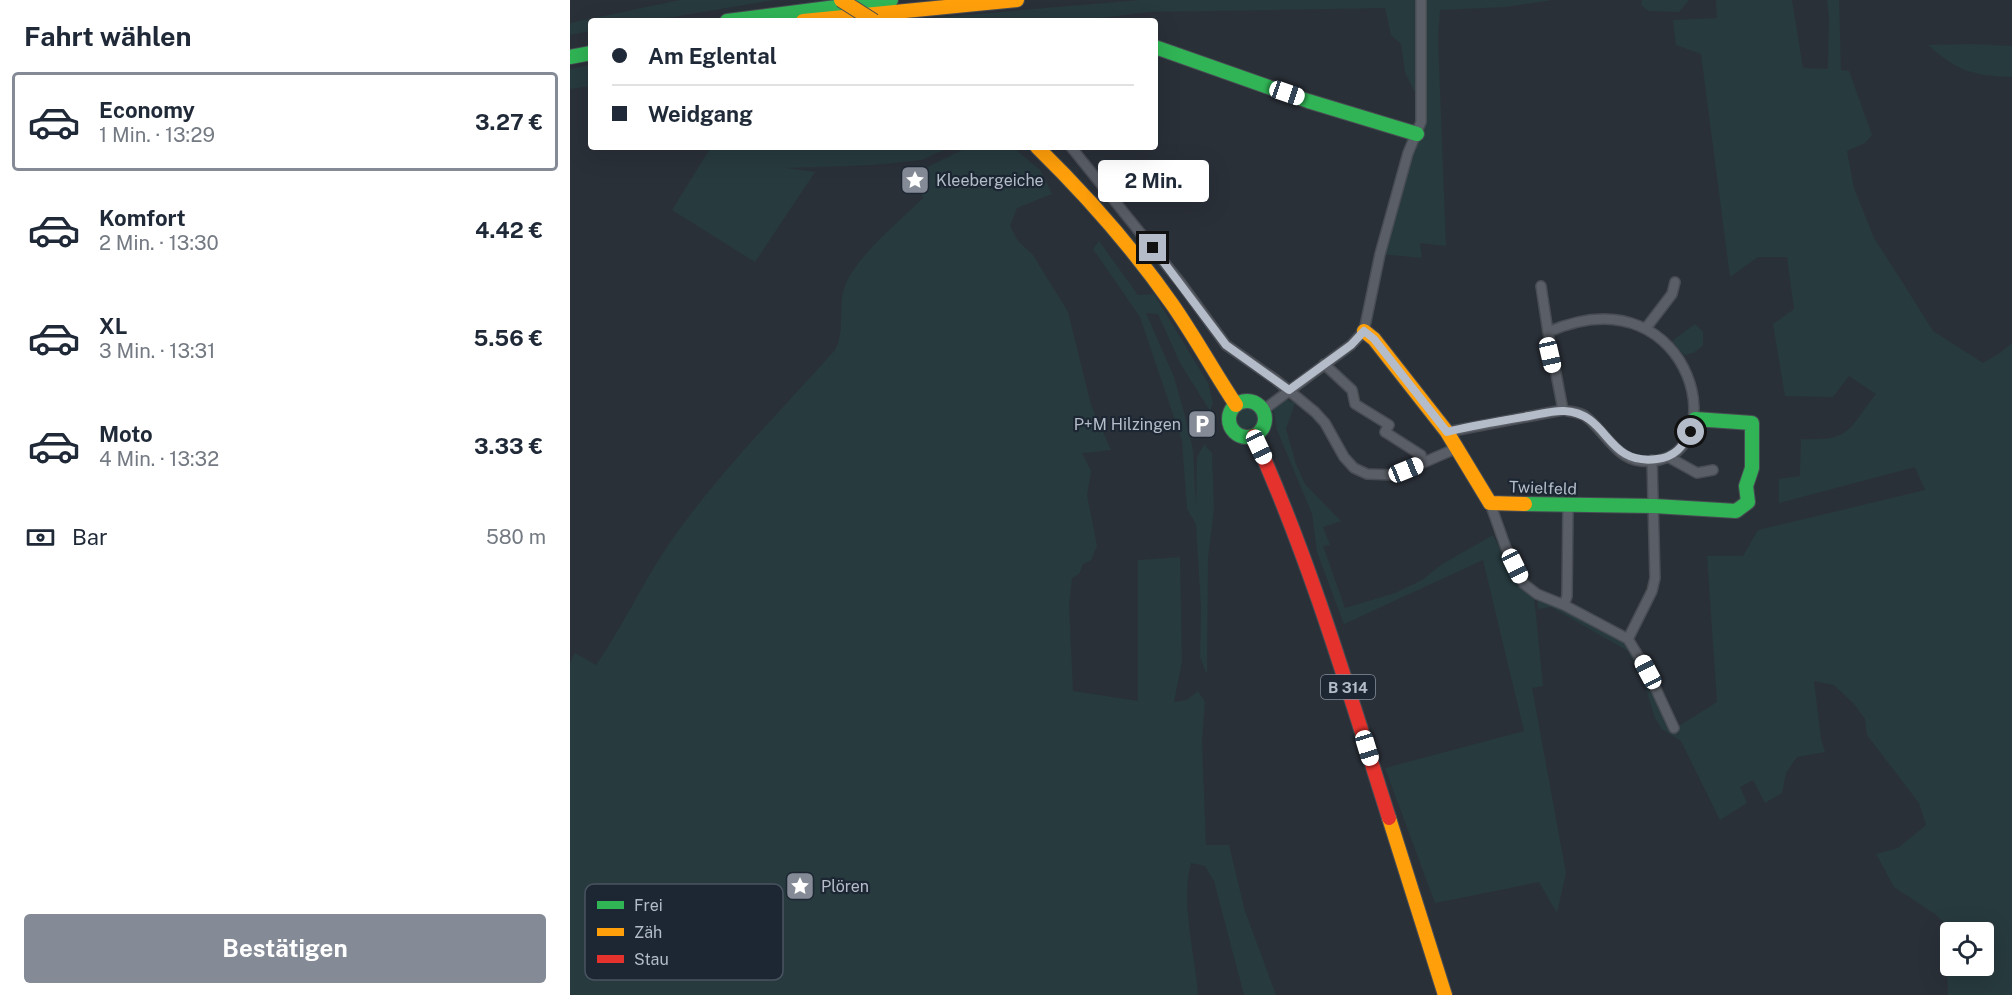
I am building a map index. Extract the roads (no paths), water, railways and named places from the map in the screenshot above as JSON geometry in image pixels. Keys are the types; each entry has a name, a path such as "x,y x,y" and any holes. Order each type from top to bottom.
{"main road":[{"path":"841,0 869,18"},
{"path":"750,18 891,0"},
{"path":"855,18 1017,0"},
{"path":"570,45 588,42"},
{"path":"1158,48 1308,101 1417,134"},
{"path":"570,57 588,54"},
{"path":"1040,150 1083,194 1137,257 1189,329 1236,405"},
{"name":"Twielfeld","path":"1364,331 1374,339 1447,432 1490,503 1654,506 1736,511 1744,507 1748,501 1746,486 1752,468 1752,423 1695,419"},
{"path":"1251,402 1262,411 1263,425 1254,436 1238,435 1231,427 1230,412 1236,405 1251,402"},
{"name":"B 314","path":"1254,436 1284,503 1319,597 1445,995"}],"street":[{"path":"1262,411 1351,345 1364,331 1380,254 1408,153 1417,134 1423,109 1421,0"},
{"path":"1073,150 1180,282 1226,345 1289,390 1325,423 1344,457 1354,468 1367,474 1395,475 1457,448"},
{"path":"1646,328 1672,294 1675,282"},
{"path":"1541,286 1563,410"},
{"path":"1548,332 1570,322 1596,318 1626,320 1646,328 1663,339 1688,377 1695,419 1683,446 1670,458"},
{"path":"1324,364 1352,390 1355,404 1389,425 1385,432 1421,455"},
{"path":"1447,432 1563,410 1583,415 1601,430 1626,457 1640,461 1670,458 1697,473 1713,470"},
{"path":"1628,639 1652,591 1655,578 1652,460"},
{"path":"1490,503 1506,548 1524,584 1537,594 1564,605 1628,639 1648,672 1674,728"},
{"path":"1564,605 1567,596 1568,506"}],"place":[{"name":"Kleebergeiche","path":"915,180"},
{"name":"P+M Hilzingen","path":"1202,424"},
{"name":"Plören","path":"800,886"}]}
